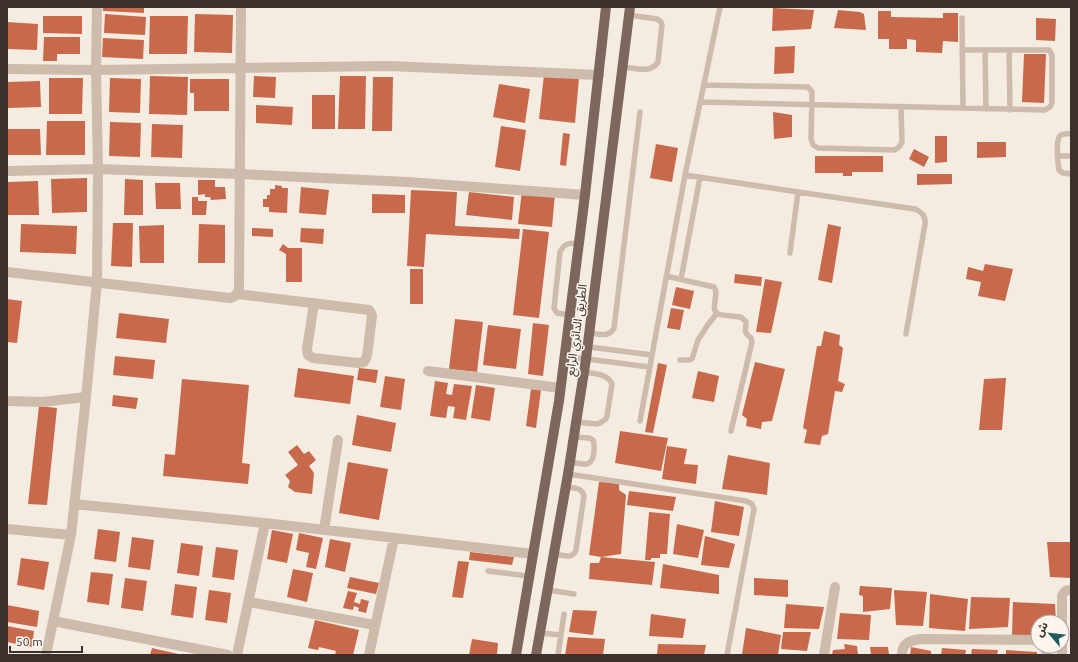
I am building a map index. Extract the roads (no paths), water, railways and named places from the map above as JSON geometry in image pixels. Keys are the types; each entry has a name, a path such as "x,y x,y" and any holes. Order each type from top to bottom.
{"main road":[{"name":"الطريق الدائري الرابع","path":"516,655 551,450 560,388 585,195 606,7"},
{"name":"الطريق الدائري الرابع","path":"536,655 566,487 590,333 630,11"}],"street":[{"path":"46,655 71,535 97,282 97,7"},
{"path":"7,272 230,298 237,294 239,288 241,7"},
{"path":"7,69 96,70 390,66 599,75"},
{"path":"7,171 98,169 240,174 407,182 585,195"},
{"path":"237,294 366,309 370,311 372,316 367,356 364,362 358,363 313,358 308,355 307,349 314,303"},
{"path":"428,371 560,388"},
{"path":"7,401 42,402 86,397"},
{"path":"324,530 338,440"},
{"path":"74,504 265,523 533,554"},
{"path":"237,655 265,523"},
{"path":"7,529 71,535"},
{"path":"369,655 394,538"},
{"path":"824,655 835,587"},
{"path":"1062,614 1063,592 1066,590 1071,590"},
{"path":"249,602 375,625"},
{"path":"53,621 228,655"},
{"path":"902,655 902,649 906,643 920,639 1030,640"}],"lane":[{"path":"640,420 666,276 720,7"},
{"path":"623,67 649,70 658,62 662,25 659,20 630,11"},
{"path":"962,18 963,108"},
{"path":"700,102 1010,110 1045,110 1050,107 1052,102 1052,55 1050,51 1046,49 962,50"},
{"path":"985,50 986,109"},
{"path":"1009,50 1010,110"},
{"path":"704,85 806,87 811,89 811,142 818,148 894,150 899,147 902,142 901,107"},
{"path":"590,333 606,334 611,332 614,328 640,112"},
{"path":"1071,134 1062,134 1058,139 1059,170 1063,173 1071,174"},
{"path":"1058,156 1071,156"},
{"path":"686,175 915,209 922,212 925,218 925,224 906,334"},
{"path":"681,279 700,177"},
{"path":"790,253 798,192"},
{"path":"569,315 557,312 554,308 560,252 561,248 567,243 578,244"},
{"path":"666,276 714,287 717,291 714,307 717,313"},
{"path":"680,360 689,360 693,357 698,340 717,313"},
{"path":"717,313 743,318 746,322 746,334 752,340 731,431"},
{"path":"566,344 652,355"},
{"path":"564,356 650,367"},
{"path":"576,422 600,424 606,419 607,416 612,384 605,376 584,372"},
{"path":"570,462 588,464 593,459 595,444 593,440 589,438 574,437"},
{"path":"568,474 746,501 752,504 754,509 727,655"},
{"path":"554,554 570,556 574,555 576,550 584,493 580,489 566,487"},
{"path":"488,571 529,576"},
{"path":"548,590 574,594"},
{"path":"558,655 564,614"},
{"path":"540,633 560,636"}]}
